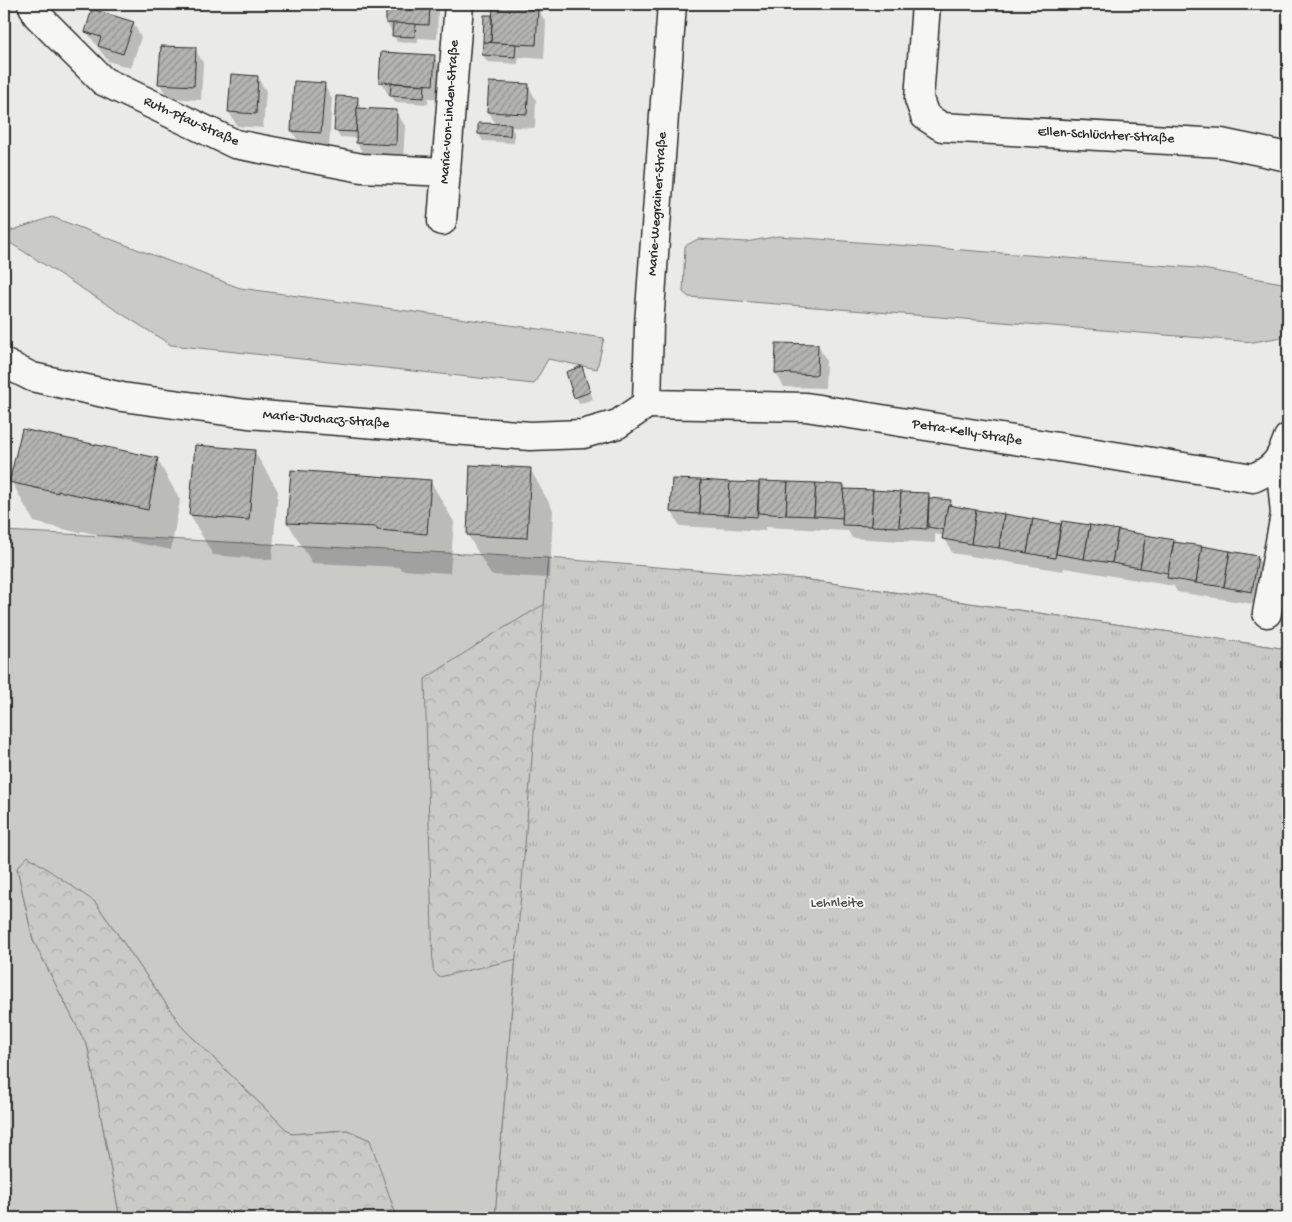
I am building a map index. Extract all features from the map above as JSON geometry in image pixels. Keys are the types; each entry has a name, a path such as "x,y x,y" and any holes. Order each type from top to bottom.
{"street":[{"name":"Ruth-Pfau-Straße","path":"32,4 37,15 103,81 235,144 362,168 446,172"},
{"name":"Maria-von-Linden-Straße","path":"442,221 459,4"},
{"name":"Marie-Wegrainer-Straße","path":"646,404 649,324 672,4"},
{"name":"Ellen-Schlüchter-Straße","path":"926,4 919,99 925,116 942,127 1221,143 1288,157"},
{"name":"Marie-Juchacz-Straße","path":"4,364 32,377 122,397 151,401 248,414 530,436 584,434 618,424 646,404"},
{"name":"Petra-Kelly-Straße","path":"646,404 806,407 1253,478 1264,474 1284,449"},
{"name":"Petra-Kelly-Straße","path":"1267,613 1285,514 1284,449"}],"green space":[{"path":"52,217 240,288 604,338 597,369 548,359 534,384 171,345 4,239 4,233"},
{"path":"779,236 1197,268 1288,284 1288,336 1253,342 689,297 683,292 685,246 698,239 746,242"},
{"path":"4,531 548,558 495,1218 397,1218 369,1140 347,1130 291,1134 183,1028 95,902 17,868 33,940 88,1048 119,1213 114,1218 4,1218"},
{"name":"Lehnleite","path":"548,558 803,579 1288,649 1288,1218 495,1218"},
{"path":"803,579 1288,649 561,949 439,977 433,970 425,679 492,635 572,588"},
{"path":"28,856 95,902 183,1028 291,1134 347,1130 370,1140 397,1218 114,1218 119,1213 88,1048 33,940 17,868"}],"building":[{"path":"386,4 430,4 429,25 386,23"},
{"path":"509,4 523,4 523,7 538,8 536,45 491,43 493,5 509,6"},
{"path":"92,9 134,22 123,54 98,46 101,37 85,32"},
{"path":"484,15 492,15 491,43 483,42"},
{"path":"393,23 416,24 415,37 392,36"},
{"path":"483,42 516,44 515,57 482,55"},
{"path":"161,46 196,47 194,86 158,84"},
{"path":"381,52 435,55 433,85 379,82"},
{"path":"231,74 258,76 256,114 228,112"},
{"path":"294,81 325,83 321,133 291,131"},
{"path":"489,82 529,84 527,114 487,112"},
{"path":"391,83 425,85 424,98 390,96"},
{"path":"336,96 358,97 356,132 334,131"},
{"path":"357,108 397,110 396,145 356,143"},
{"path":"478,123 511,124 510,136 478,134"},
{"path":"776,343 818,344 817,375 775,373"},
{"path":"582,366 590,392 574,398 566,372"},
{"path":"22,429 158,458 148,510 9,482"},
{"path":"195,445 255,450 249,520 189,515"},
{"path":"470,465 531,468 527,538 467,535"},
{"path":"291,470 431,480 427,534 377,530 377,527 287,523"},
{"path":"672,479 701,480 700,514 670,512"},
{"path":"701,480 730,482 728,515 700,514"},
{"path":"759,481 788,482 786,515 758,513"},
{"path":"730,482 759,483 757,517 728,515"},
{"path":"788,482 816,483 814,516 786,515"},
{"path":"816,483 844,485 843,518 814,516"},
{"path":"844,489 873,490 871,526 842,525"},
{"path":"873,490 901,492 899,527 871,526"},
{"path":"901,492 929,493 927,529 899,527"},
{"path":"929,498 951,500 950,506 948,505 944,530 928,527"},
{"path":"948,505 976,510 971,544 942,539"},
{"path":"976,510 1004,514 999,548 971,544"},
{"path":"1004,514 1033,519 1027,553 999,548"},
{"path":"1033,519 1061,524 1055,558 1027,553"},
{"path":"1062,521 1090,525 1084,559 1056,554"},
{"path":"1090,525 1118,530 1112,563 1084,559"},
{"path":"1118,530 1146,535 1140,568 1112,563"},
{"path":"1146,535 1174,540 1168,573 1140,568"},
{"path":"1174,542 1202,546 1196,583 1167,578"},
{"path":"1202,546 1230,551 1224,587 1196,583"},
{"path":"1230,551 1258,556 1252,592 1224,587"}]}
